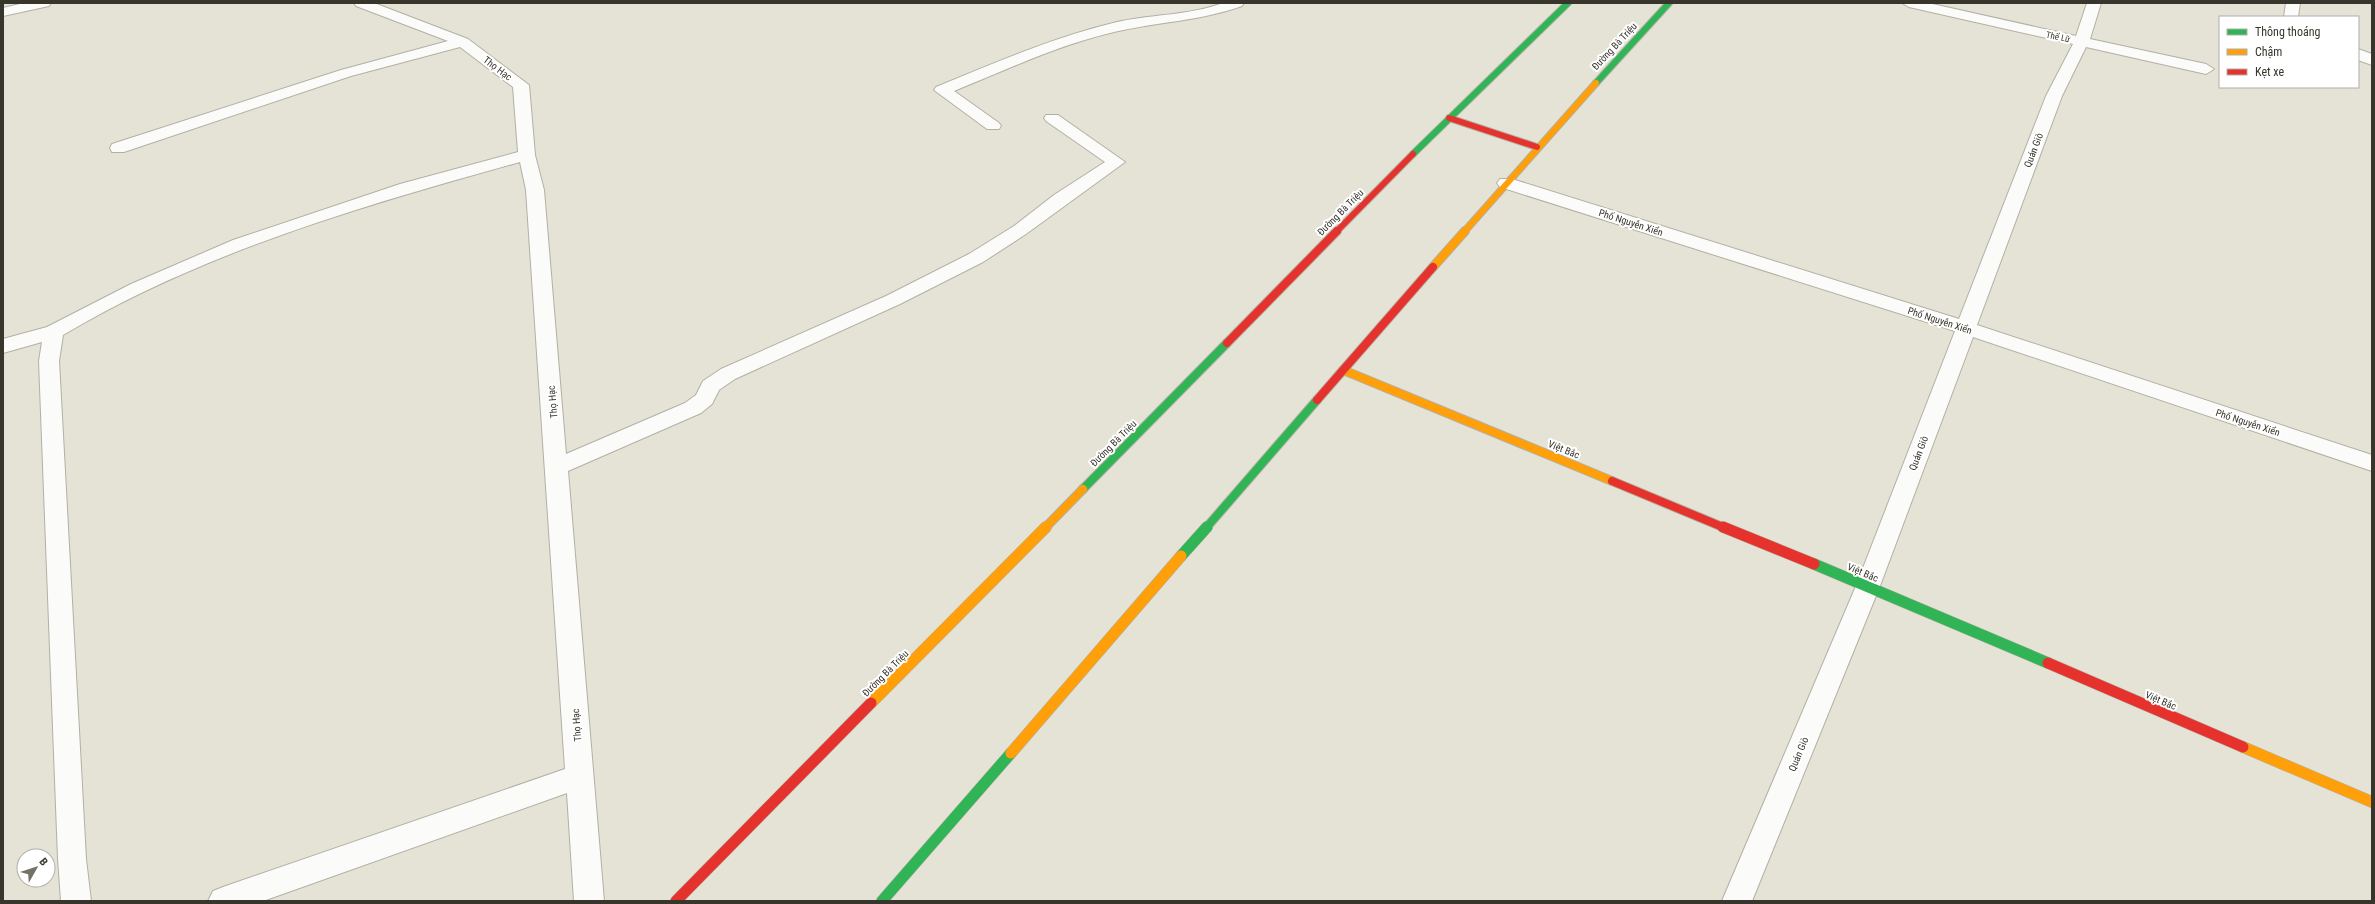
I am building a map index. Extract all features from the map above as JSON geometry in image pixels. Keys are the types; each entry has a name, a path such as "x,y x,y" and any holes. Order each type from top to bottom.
{"main road":[{"name":"Đường Bà Triệu","path":"676,901 1448,118 1568,3"},
{"name":"Đường Bà Triệu","path":"882,901 1537,147 1669,3"},
{"path":"1448,118 1537,147"},
{"name":"Việt Bắc","path":"1343,370 1868,586 2372,802"}],"street":[{"path":"3,12 44,3"},
{"name":"Thọ Hạc","path":"362,3 464,42 521,85 527,155 535,190 558,467 589,901"},
{"path":"993,126 942,90 1080,37 1116,27 1218,11 1237,3"},
{"name":"Thế Lữ","path":"1909,3 2206,69"},
{"name":"Quán Giò","path":"1737,901 1868,586 2054,96 2081,42 2094,3"},
{"path":"2291,16 2293,3"},
{"path":"118,148 346,73 464,42"},
{"path":"2359,54 2372,60"},
{"path":"558,467 693,408 705,399 710,386 728,374 893,300 976,258 1020,230 1060,199 1116,162 1052,118"},
{"path":"3,346 54,332 81,316 138,288 240,244 406,188 527,155"},
{"name":"Phố Nguyễn Xiển","path":"1506,183 1966,328 2372,463"},
{"path":"54,332 49,361 71,843 76,901"},
{"path":"223,901 580,776"}],"traffic: fast":[{"path":"1413,154 1568,3"},
{"path":"1596,83 1669,3"},
{"path":"1083,489 1227,343"},
{"path":"1181,556 1317,400"},
{"path":"1814,564 2048,663"},
{"path":"882,901 1011,753"}],"traffic: slow":[{"path":"1433,267 1596,83"},
{"path":"1343,370 1612,481"},
{"path":"871,703 1083,489"},
{"path":"1011,753 1181,556"},
{"path":"2243,747 2372,802"}],"traffic: jam":[{"path":"1449,118 1537,147"},
{"path":"1227,343 1413,154"},
{"path":"1317,400 1433,267"},
{"path":"1612,481 1814,564"},
{"path":"2048,663 2243,747"},
{"path":"676,901 871,703"}]}
